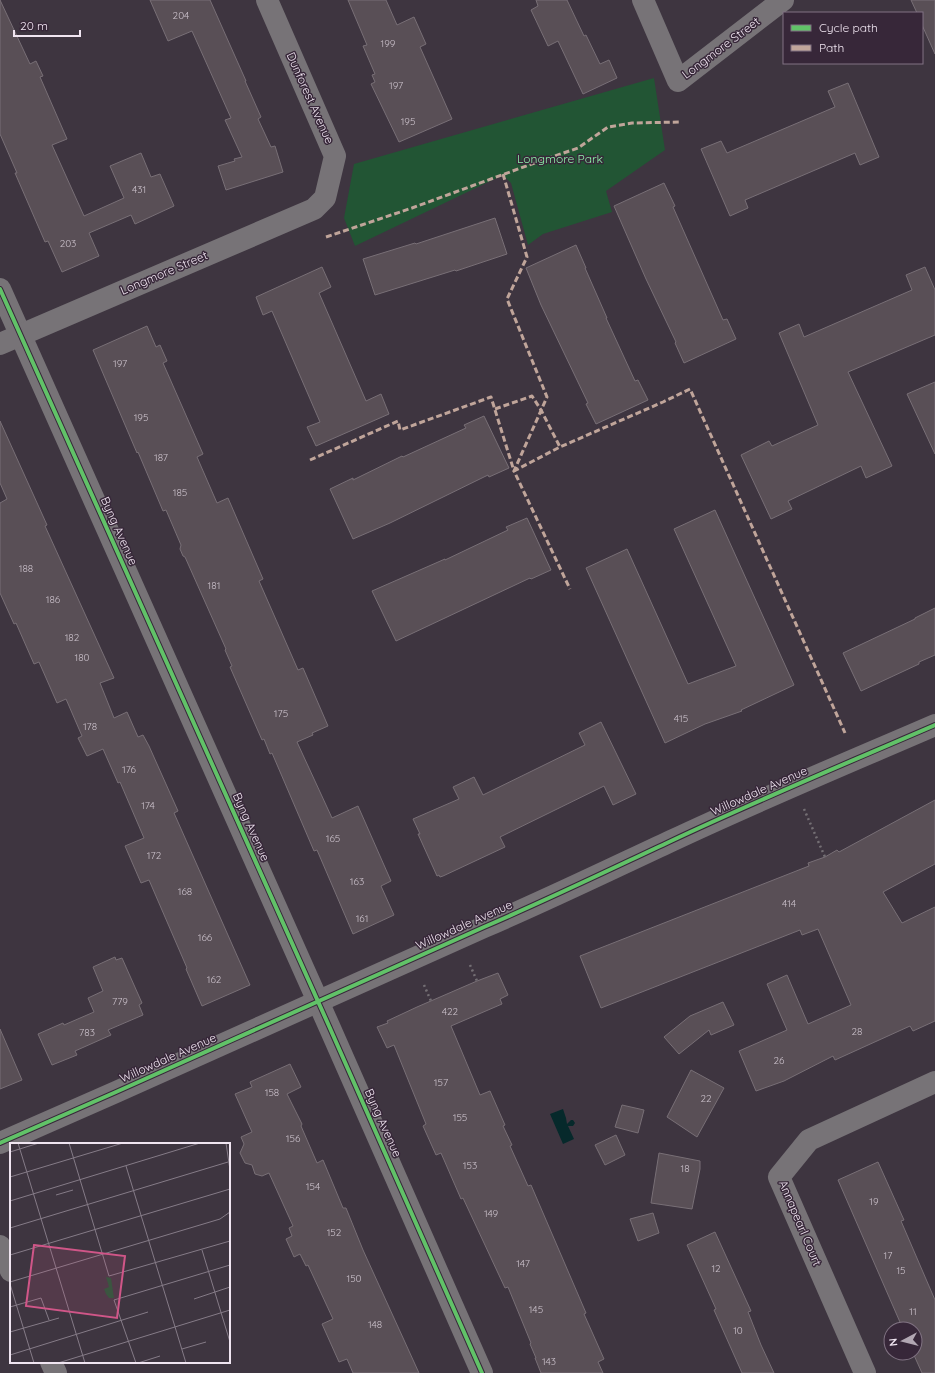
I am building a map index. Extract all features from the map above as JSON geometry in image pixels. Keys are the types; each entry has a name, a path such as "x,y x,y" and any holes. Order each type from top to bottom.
{"street":[{"name":"Dunforest Avenue","path":"267,0 335,156 325,198"},
{"name":"Longmore Street","path":"643,0 678,81 783,0"},
{"name":"Longmore Street","path":"0,344 314,209 325,198"},
{"name":"Byng Avenue","path":"0,289 482,1373"},
{"name":"Willowdale Avenue","path":"0,1143 476,930 536,905 672,840 935,725"},
{"name":"Annapearl Court","path":"865,1373 779,1177 809,1140 935,1082"},
{"path":"0,1246 10,1269"},
{"path":"51,1363 56,1373"}],"path":[{"path":"804,809 825,857"},
{"path":"470,965 477,981"},
{"path":"424,985 431,1001"}],"green space":[{"name":"Longmore Park","path":"654,78 665,150 606,191 612,212 543,234 528,245 511,183 503,175 355,246 344,218 354,164"}],"shaded area":[{"path":"563,1109 567,1124 571,1120 575,1123 573,1126 568,1126 574,1139 563,1144 550,1114"}],"building":[{"path":"0,0 30,64 36,61 43,76 40,77 67,139 52,145 84,216 124,198 110,166 141,153 151,177 160,174 174,206 135,224 131,215 89,233 99,256 62,272 48,241 45,242 0,134"},
{"path":"150,0 210,0 261,117 258,119 271,147 275,146 283,172 226,190 218,166 235,161 234,159 242,157 225,120 231,118 192,31 168,41"},
{"path":"348,0 386,0 397,25 414,17 426,44 420,47 452,119 399,142 371,84 375,82 372,75 375,74 363,46 367,45"},
{"path":"536,0 567,0 584,36 586,35 600,64 609,60 617,78 583,94 558,41 548,46 531,10 538,6"},
{"path":"911,0 935,0 935,54 923,27 923,12 917,12"},
{"path":"848,83 879,157 860,165 855,153 745,200 748,208 730,216 701,149 721,141 727,153 835,107 828,91"},
{"path":"664,183 675,206 673,207 723,320 727,319 736,339 684,363 675,343 676,342 614,206"},
{"path":"495,218 507,254 375,295 363,259 415,243 416,244"},
{"path":"576,245 606,318 635,381 638,380 648,400 596,424 586,404 588,403 541,305 526,268"},
{"path":"322,267 331,287 319,293 366,401 381,394 389,414 316,446 307,427 320,422 272,311 263,315 256,297"},
{"path":"925,267 935,290 935,335 848,372 892,466 866,478 861,466 788,501 792,509 771,519 741,455 769,441 772,446 818,425 779,333 799,324 804,337 912,290 906,275"},
{"path":"147,326 156,347 160,345 167,361 163,363 203,454 197,457 217,503 228,498 263,579 259,581 298,670 303,668 328,726 297,742 332,818 358,806 391,881 381,886 394,915 353,934 317,850 314,851 272,753 270,754 264,739 262,740 230,667 232,666 225,650 226,649 180,549 181,545 166,510 163,511 93,350"},
{"path":"935,382 935,454 907,394"},
{"path":"484,416 509,468 489,477 488,475 390,523 353,539 330,489 353,478 353,480 402,456 403,457 466,428 464,425"},
{"path":"0,421 47,525 45,526 114,678 100,683 114,718 127,712 138,737 143,735 149,746 178,811 174,813 250,985 202,1006 149,880 141,883 125,846 144,838 120,782 118,783 103,749 87,756 78,738 82,736 66,699 57,703 39,662 34,664 16,623 14,624 0,593 0,503 7,499 0,483"},
{"path":"715,510 794,685 741,710 742,711 705,724 665,743 586,568 627,549 688,684 736,666 674,529"},
{"path":"527,518 551,570 531,579 530,578 396,641 372,591 445,560 508,530 506,527"},
{"path":"935,608 935,655 861,691 843,653"},
{"path":"601,722 636,794 613,805 604,786 500,837 505,847 443,876 437,876 418,834 420,834 413,819 459,799 453,787 474,777 483,795 585,745 579,733"},
{"path":"935,800 935,864 883,892 902,923 935,907 935,1021 913,1031 910,1026 835,1060 833,1056 784,1081 756,1091 739,1051 787,1030 767,984 787,975 808,1024 851,1005 818,929 802,935 800,930 601,1008 580,956 809,866 808,863 825,857 837,850 839,852"},
{"path":"115,957 116,960 122,958 142,1003 139,1005 143,1015 108,1030 111,1035 75,1051 77,1055 52,1065 38,1034 94,1012 88,998 103,991 93,967"},
{"path":"498,973 508,995 500,999 502,1004 451,1026 480,1095 490,1091 505,1125 503,1126 512,1145 510,1146 528,1186 531,1185 586,1313 584,1314 604,1359 598,1362 603,1373 541,1373 530,1344 531,1343 508,1287 505,1288 463,1198 461,1199 441,1153 436,1155 423,1126 426,1124 394,1045 387,1048 377,1027 388,1023 387,1021 417,1007"},
{"path":"723,1002 734,1025 711,1035 709,1030 679,1054 664,1037 690,1016"},
{"path":"0,1029 22,1080 0,1089"},
{"path":"290,1064 301,1087 287,1094 302,1124 301,1126 317,1163 323,1160 343,1208 346,1208 363,1250 419,1373 353,1373 347,1359 339,1362 322,1324 333,1319 308,1265 306,1266 300,1254 294,1257 286,1239 292,1236 289,1228 293,1226 269,1173 262,1176 255,1174 252,1165 245,1163 240,1153 244,1144 241,1137 252,1132 235,1094 252,1087 250,1082"},
{"path":"691,1070 724,1088 697,1137 667,1117"},
{"path":"622,1105 644,1110 638,1133 615,1127"},
{"path":"616,1135 625,1155 605,1165 595,1145"},
{"path":"659,1153 700,1161 700,1169 692,1209 651,1203"},
{"path":"878,1162 904,1220 901,1221 935,1300 935,1373 922,1373 917,1361 923,1361 923,1321 900,1321 838,1180"},
{"path":"653,1213 659,1233 638,1241 630,1219"},
{"path":"715,1232 751,1311 748,1312 774,1373 742,1373 714,1310 716,1309 687,1245"}],"marked path":[{"path":"326,237 412,208 578,148 608,127 632,123 680,122"},
{"path":"503,174 527,257 507,299 547,397 514,471 570,589"},
{"path":"310,460 398,421 400,430 491,397 514,471 560,447 690,389 845,733"},
{"path":"495,409 532,396 560,447"}],"cycle path":[{"path":"0,289 482,1373"},
{"path":"0,1143 531,906 737,811 935,725"}]}
